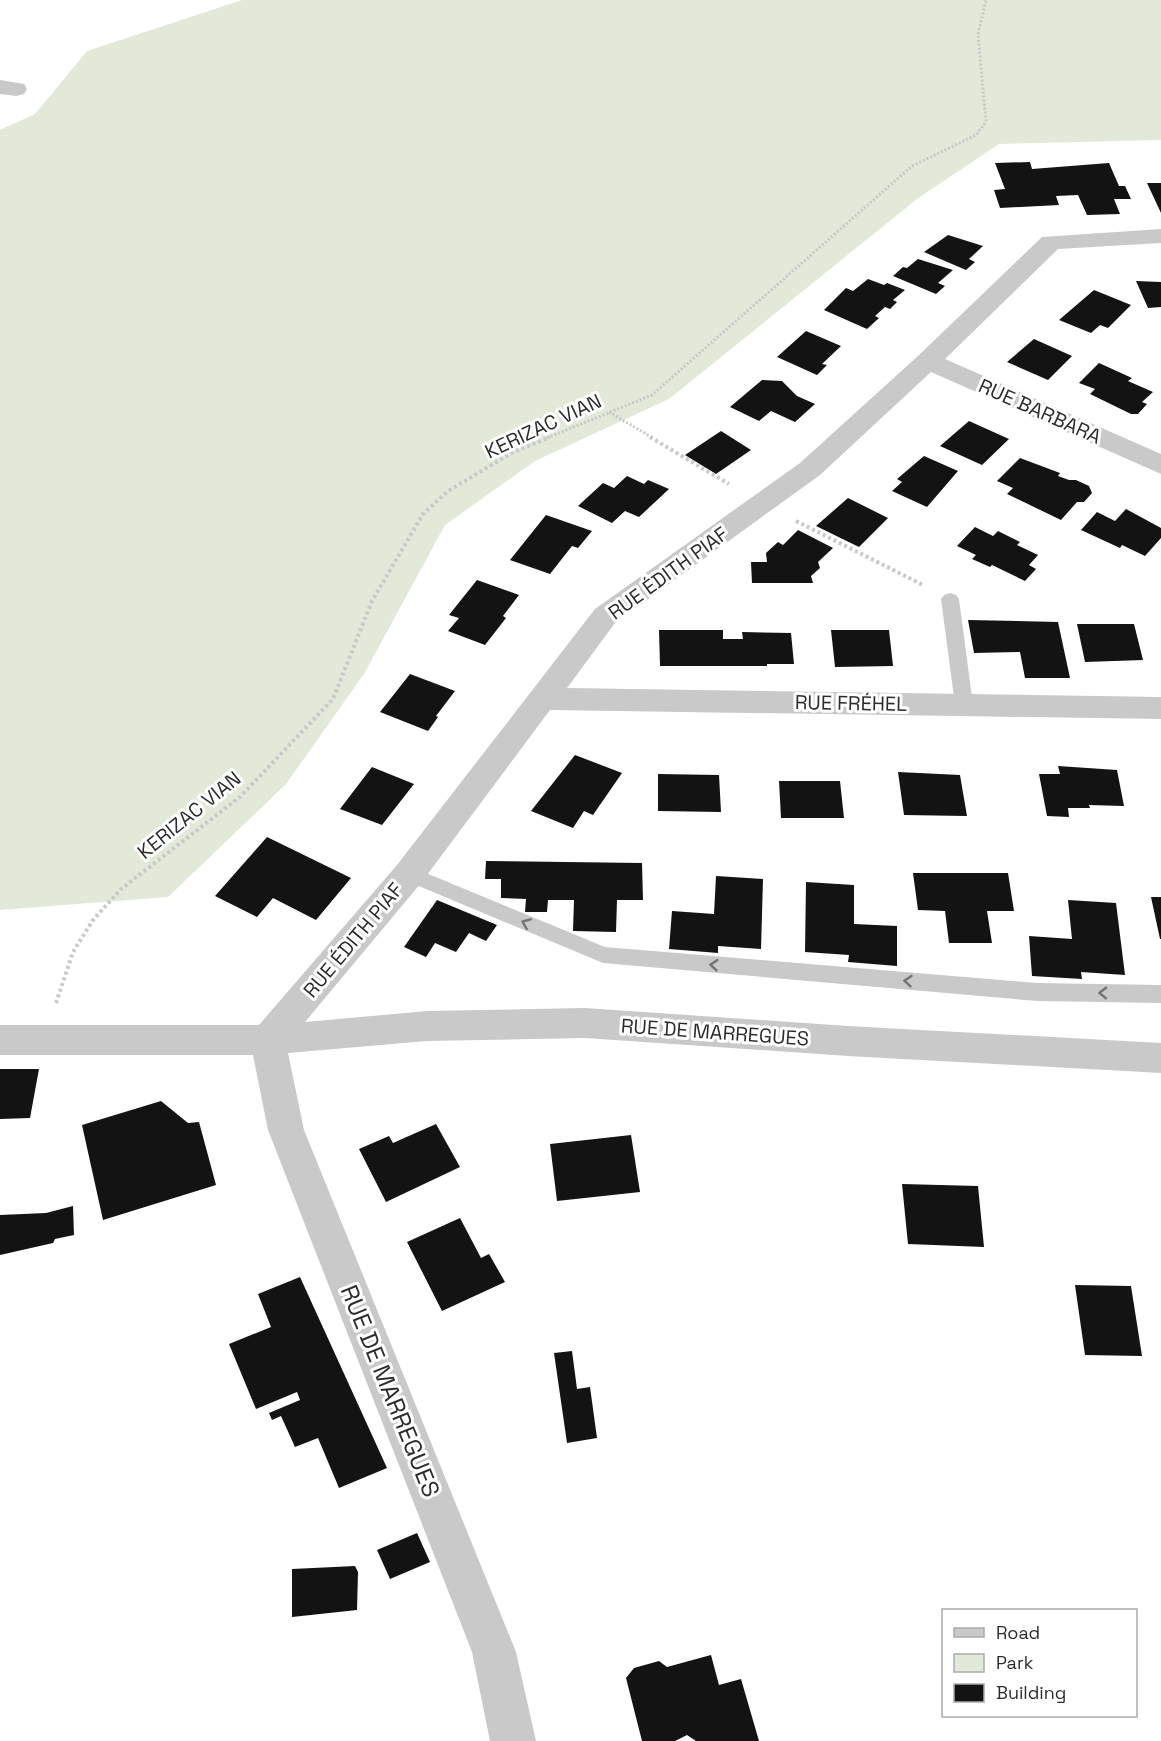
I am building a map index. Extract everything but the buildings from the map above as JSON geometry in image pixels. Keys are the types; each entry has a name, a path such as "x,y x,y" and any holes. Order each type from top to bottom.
{"street":[{"name":"RUE ÉDITH PIAF","path":"268,1040 409,874 605,616 810,469 928,361 1051,242 1161,236"},
{"name":"RUE BARBARA","path":"928,361 1158,459"},
{"name":"RUE FRÉHEL","path":"542,699 1161,708"},
{"name":"RUE DE MARREGUES","path":"0,1040 268,1040 427,1026 585,1023 848,1041 1161,1058"},
{"name":"RUE DE MARREGUES","path":"268,1040 286,1130 494,1652 513,1741"}],"lane":[{"path":"950,599 964,705"},
{"path":"409,874 603,955 1037,992 1161,994"}],"path":[{"name":"KERIZAC VIAN","path":"44,1041 73,952 93,920 121,889 240,796 333,699 372,601 423,514 448,491 513,452 652,395 912,166 976,135 986,122 978,34 986,0"}],"green space":[{"path":"242,0 1161,0 1161,140 999,144 917,199 669,399 535,461 445,525 364,674 286,784 168,897 0,910 0,130 35,114 87,51"}]}
